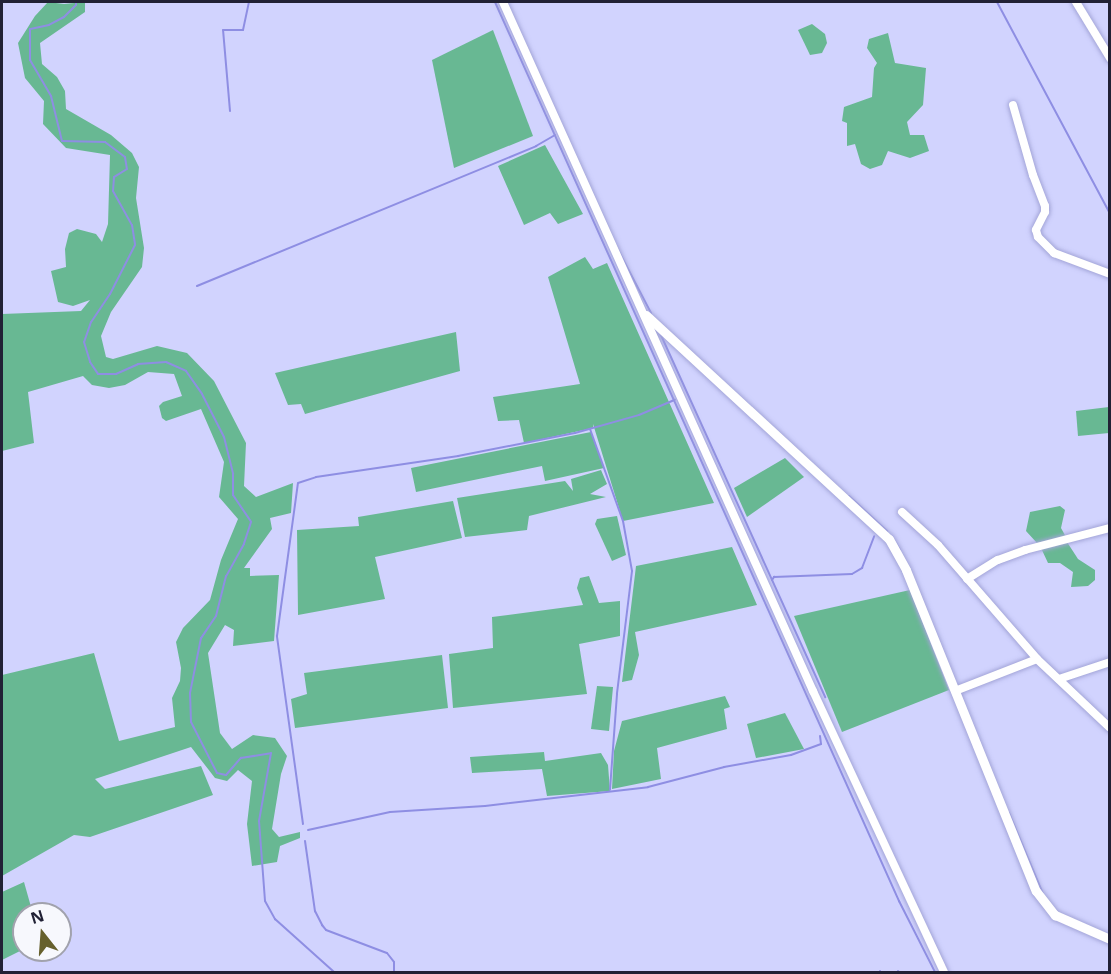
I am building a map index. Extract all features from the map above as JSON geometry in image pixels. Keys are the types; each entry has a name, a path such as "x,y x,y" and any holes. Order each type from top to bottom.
{"street":[{"path":"504,2 813,691 944,972"},
{"path":"1076,2 1110,58"},
{"path":"1013,105 1033,175 1045,206 1045,212 1036,230 1038,237 1054,253 1110,274"},
{"path":"646,315 889,539 906,570 1018,851 1044,904 1055,915 1110,939"},
{"path":"902,512 938,545 1037,659 1110,728"},
{"path":"966,579 998,560 1025,550 1110,528"},
{"path":"955,691 1037,659"},
{"path":"1059,679 1110,662"}],"green space":[{"path":"48,2 64,4 85,2 85,12 40,43 42,64 57,77 65,91 66,109 111,135 132,153 139,167 136,198 144,248 142,267 111,312 101,336 106,357 113,359 157,346 187,353 214,381 246,443 244,486 256,497 293,483 291,513 270,518 272,529 244,568 250,568 250,576 279,575 274,641 233,646 234,630 225,625 208,653 220,733 232,749 253,735 275,738 287,756 281,774 272,829 279,837 300,832 300,838 280,846 277,862 252,866 247,824 252,781 238,770 227,781 215,778 191,747 95,779 105,789 201,766 213,795 90,837 74,835 2,876 2,675 94,653 119,741 175,727 172,698 180,681 181,668 176,642 183,628 210,600 221,560 238,519 219,497 224,462 201,409 166,421 162,418 159,406 163,402 182,396 174,374 148,372 125,385 109,388 92,385 83,376 28,392 34,443 2,451 2,314 81,311 90,300 73,306 58,302 51,271 66,267 65,249 69,233 77,229 96,234 102,242 108,224 110,155 66,148 43,124 44,101 25,78 18,43 35,16"},
{"path":"812,24 825,34 827,43 822,53 810,55 798,30"},
{"path":"493,30 533,136 454,168 432,60"},
{"path":"888,33 895,63 926,68 923,105 907,122 910,135 924,135 929,151 910,158 888,151 882,165 870,169 861,164 855,144 847,146 847,123 842,121 844,107 872,97 874,68 877,63 867,48 869,39"},
{"path":"545,145 583,214 558,224 550,213 524,225 498,166"},
{"path":"585,257 593,269 607,263 714,503 623,521 593,424 593,428 524,443 519,420 498,421 493,397 580,384 548,277"},
{"path":"456,332 460,371 305,414 301,404 288,405 275,373"},
{"path":"1109,407 1109,433 1078,436 1076,411"},
{"path":"591,432 604,468 545,481 542,466 416,492 411,468"},
{"path":"785,458 804,477 747,517 734,488"},
{"path":"601,470 607,484 590,494 606,497 529,516 527,530 465,537 457,498 565,481 573,491 571,479"},
{"path":"453,501 462,538 375,557 385,599 298,615 297,530 359,526 358,517"},
{"path":"1060,506 1065,510 1061,528 1066,537 1037,543 1026,531 1030,512"},
{"path":"617,516 626,555 612,561 595,524 597,519"},
{"path":"1067,542 1078,559 1095,570 1095,580 1088,586 1071,587 1073,572 1060,563 1048,563 1041,548"},
{"path":"732,547 757,605 635,632 639,655 632,680 622,682 636,566"},
{"path":"589,576 599,603 620,601 620,636 579,644 587,694 453,708 449,654 493,648 492,617 583,605 577,588 580,578"},
{"path":"910,590 949,690 842,732 794,616"},
{"path":"442,655 448,708 295,728 291,699 307,694 304,673"},
{"path":"597,686 613,687 609,731 591,729"},
{"path":"725,696 730,707 724,709 727,729 657,748 661,779 612,789 614,751 622,721"},
{"path":"785,713 804,749 756,758 747,724"},
{"path":"544,752 545,761 601,753 608,765 610,791 547,796 542,769 472,773 470,757"},
{"path":"24,882 30,902 12,902 12,955 2,960 2,892"}],"waterway":[{"path":"76,2 76,5 64,17 49,25 30,29 30,60 51,96 62,141 105,142 125,157 127,169 114,177 113,191 132,225 135,245 110,294 91,322 84,342 90,362 98,374 116,374 138,364 166,362 186,371 202,394 224,437 233,474 233,495 251,522 244,544 226,576 216,616 201,638 190,693 191,722 217,773 226,775 241,758 271,753 259,821 265,901 275,919 334,972"},
{"path":"230,111 223,30 243,30 249,2"},
{"path":"495,2 899,901 935,972"},
{"path":"997,2 1110,214"},
{"path":"197,286 536,146 555,135"},
{"path":"615,244 651,313"},
{"path":"660,333 825,697"},
{"path":"303,824 277,636 298,483 316,477 458,456 575,433 639,415 675,400"},
{"path":"590,429 623,521 632,571 617,694 610,790"},
{"path":"849,496 887,531"},
{"path":"772,580 774,577 852,574 862,568 874,536"},
{"path":"894,540 900,550"},
{"path":"308,830 390,812 485,806 648,787 724,767 791,755 821,744 820,736"},
{"path":"1009,813 1043,894"},
{"path":"305,841 315,911 322,925 326,930 387,953 394,962 394,972"}]}
